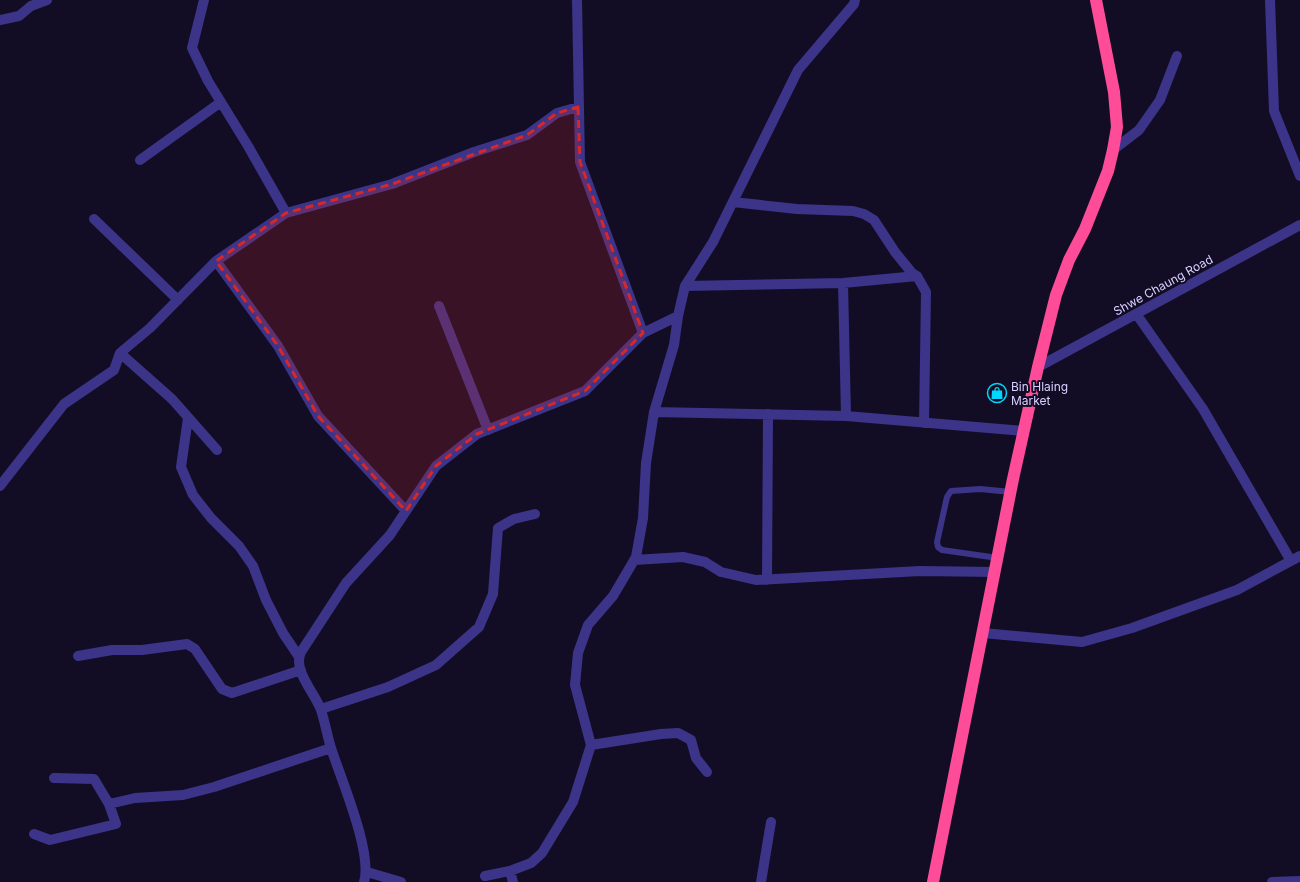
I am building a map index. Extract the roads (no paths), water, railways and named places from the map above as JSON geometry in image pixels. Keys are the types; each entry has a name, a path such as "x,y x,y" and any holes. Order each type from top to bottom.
{"highway":[{"path":"933,882 1011,492 1038,367 1056,295 1069,260 1085,229 1108,171 1113,150 1117,127 1114,92 1096,0"}],"street":[{"path":"0,20 19,16 31,6 47,0"},
{"path":"204,0 192,48 208,81 286,213"},
{"path":"577,0 580,162 643,333"},
{"path":"484,876 510,872 531,864 542,853 573,802 591,745 575,685 578,653 588,625 614,596 634,560 642,518 646,463 654,412 674,345 678,316 686,286 712,242 798,70 854,4 855,0"},
{"path":"1270,0 1274,111 1300,176"},
{"path":"1113,150 1139,130 1160,100 1177,56"},
{"path":"140,160 221,102"},
{"path":"0,486 64,404 114,370 120,354 150,328 216,261 286,213 392,184 474,152 527,135 557,113 578,107"},
{"path":"732,202 797,209 853,211 864,214 874,220 895,252 912,273 917,276 926,292 924,423"},
{"path":"94,219 178,300"},
{"name":"Shwe Chaung Road","path":"1038,367 1137,315 1300,225"},
{"path":"216,261 278,346 318,416 406,511"},
{"path":"686,286 843,283 917,276"},
{"path":"843,283 846,416"},
{"path":"439,306 488,430"},
{"path":"983,633 1082,642 1132,628 1236,590 1296,558 1203,409 1137,315"},
{"path":"298,657 346,583 390,535 436,466 477,434 585,391 643,333 678,316"},
{"path":"120,354 172,399 217,450"},
{"path":"654,412 846,416 1024,431"},
{"path":"767,580 768,414"},
{"path":"188,418 181,467 193,495 211,518 239,546 253,566 266,600 279,626 298,657 301,670 321,709 331,748 360,836 367,872 364,882"},
{"path":"321,709 388,687 436,665 479,628 493,594 498,528 514,520 535,514"},
{"path":"634,560 682,557 705,562 720,572 740,578 756,580 920,571 995,572"},
{"path":"78,656 112,650 142,650 187,644 195,649 222,689 232,693 301,670"},
{"path":"591,745 661,734 678,733 691,740 696,758 707,772"},
{"path":"109,804 134,798 191,793 331,748"},
{"path":"34,834 50,840 116,824 109,804 94,780 54,778"},
{"path":"761,882 770,822"},
{"path":"367,872 401,882"},
{"path":"510,872 513,882"},
{"path":"1272,882 1300,881"}],"lane":[{"path":"998,558 942,550 938,547 937,542 947,497 951,491 969,489 1011,492"}],"place":[{"name":"Bin Hlaing Market","path":"997,393"}]}
